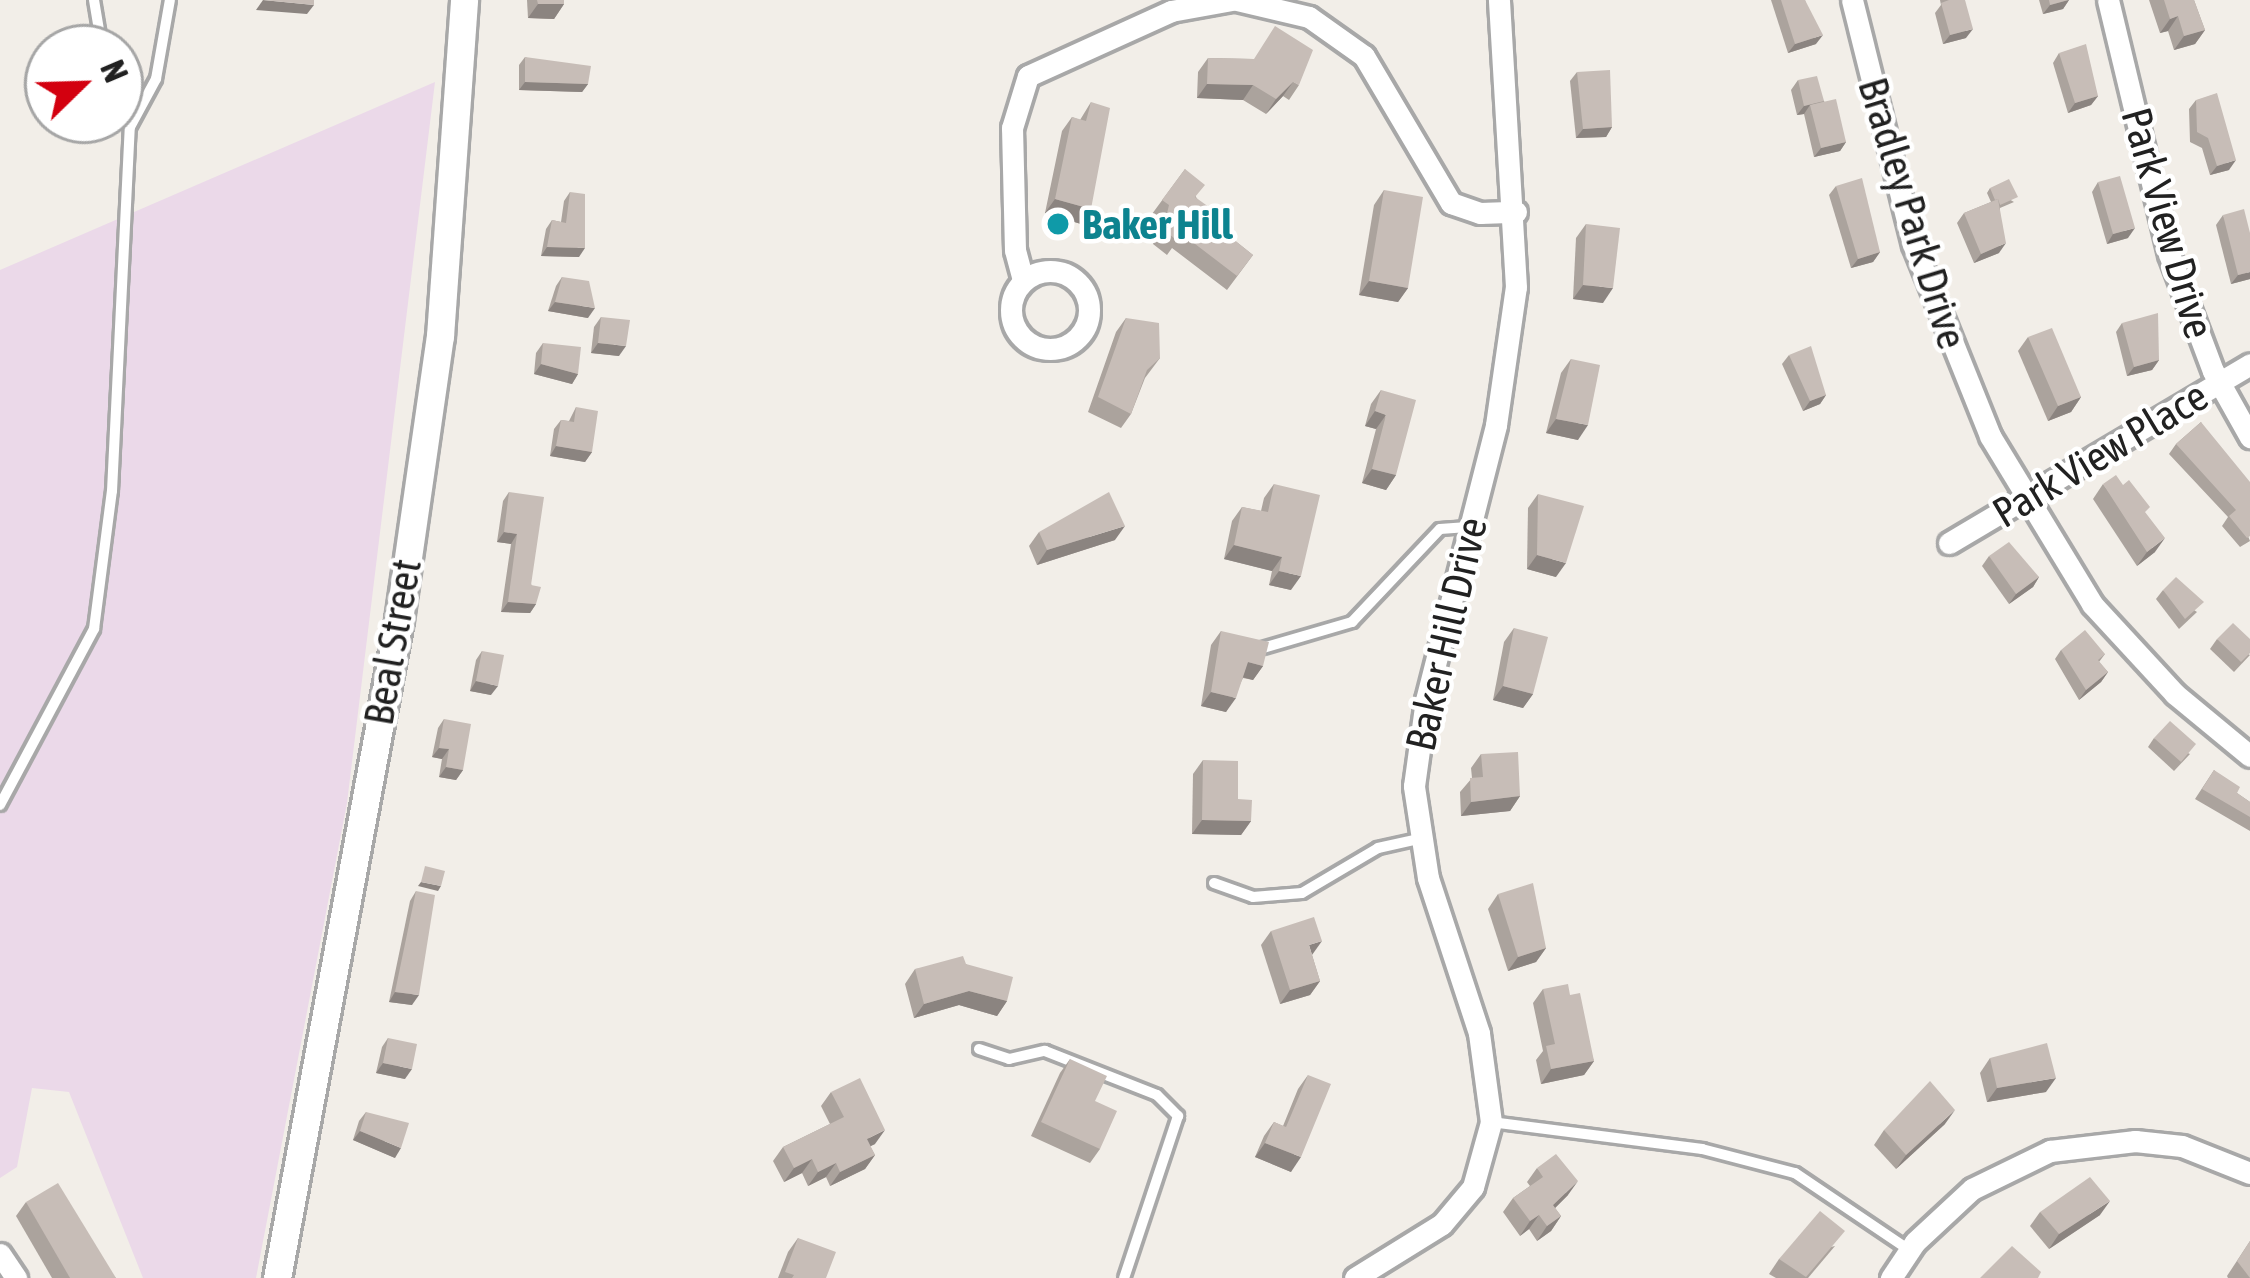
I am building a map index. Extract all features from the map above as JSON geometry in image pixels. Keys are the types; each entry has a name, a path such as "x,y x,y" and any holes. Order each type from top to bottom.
{"street":[{"name":"Beal Street","path":"277,1278 399,620 440,336 464,0"},
{"path":"1023,280 1015,250 1012,128 1028,76 1171,10 1234,0 1310,17 1364,56 1451,203 1480,213 1516,212"},
{"name":"Baker Hill Drive","path":"1491,1123 1479,1033 1419,839 1418,740 1471,527 1511,330 1516,212 1499,0"},
{"name":"Bradley Park Drive","path":"1852,0 1934,305 2025,500 2130,648 2250,756"},
{"name":"Park View Drive","path":"2108,0 2169,254 2220,383 2250,436"},
{"name":"Park View Place","path":"1949,543 2250,364"},
{"path":"1355,1278 1442,1224 1474,1187 1491,1123"},
{"path":"1891,1278 1910,1250 1972,1189 2050,1150 2135,1141 2188,1148 2250,1173"},
{"path":"0,1254 16,1278"}],"lane":[{"path":"144,101 156,79 170,0"},
{"path":"0,805 78,671 98,610 122,352 129,144"},
{"path":"1263,648 1352,622 1441,529 1471,527"},
{"path":"1214,883 1253,897 1302,893 1378,848 1419,839"},
{"path":"979,1049 1009,1059 1045,1051 1144,1089 1178,1116 1124,1278"},
{"path":"1491,1123 1702,1149 1796,1173 1910,1250"}],"shaded area":[{"path":"435,82 347,803 256,1278 143,1278 69,1092 32,1088 17,1167 0,1178 0,270"}],"building":[{"path":"263,0 314,0 314,5"},
{"path":"537,0 564,0 564,4 538,4"},
{"path":"1781,0 1805,0 1823,35 1795,44"},
{"path":"1965,0 1973,29 1950,35 1941,3"},
{"path":"2164,0 2194,0 2205,30 2184,36 2178,16 2170,19"},
{"path":"1275,26 1313,50 1299,85 1293,82 1276,99 1253,85 1207,84 1208,58 1254,59"},
{"path":"2086,44 2098,96 2075,103 2059,53"},
{"path":"525,57 591,66 588,84 525,82"},
{"path":"1610,70 1612,127 1583,129 1577,72"},
{"path":"1817,76 1824,101 1804,106 1798,80"},
{"path":"2217,93 2236,160 2217,166 2208,138 2197,132 2196,100"},
{"path":"1836,99 1846,142 1821,148 1810,105"},
{"path":"1091,102 1110,108 1091,209 1055,199 1072,117 1086,121"},
{"path":"1185,169 1205,185 1195,197 1220,215 1213,223 1253,255 1237,276 1182,234 1177,240 1163,230 1169,205 1162,200"},
{"path":"2120,176 2135,228 2113,234 2098,182"},
{"path":"1862,178 1880,252 1858,259 1836,186"},
{"path":"2009,179 2018,197 2000,205 1990,188"},
{"path":"1384,190 1423,197 1408,288 1369,281"},
{"path":"570,192 585,194 585,248 547,247 552,220 566,223"},
{"path":"1998,199 2006,243 1981,254 1964,213"},
{"path":"2244,209 2250,233 2250,272 2238,275 2223,215"},
{"path":"1586,224 1620,228 1613,288 1583,285"},
{"path":"562,277 589,281 595,308 555,302"},
{"path":"2158,313 2159,360 2134,367 2122,323"},
{"path":"601,317 630,320 626,346 598,343"},
{"path":"1126,318 1159,323 1160,358 1147,370 1131,414 1098,397"},
{"path":"2052,328 2081,397 2058,406 2028,337"},
{"path":"543,343 581,347 578,374 541,364"},
{"path":"1811,346 1826,395 1810,401 1789,355"},
{"path":"1571,359 1600,365 1588,425 1556,419"},
{"path":"1381,390 1416,400 1396,475 1372,469 1386,415 1375,411"},
{"path":"576,407 598,411 592,452 556,446 561,420 574,422"},
{"path":"2201,422 2250,482 2247,538 2229,516 2236,510 2176,444"},
{"path":"2116,475 2123,485 2129,480 2150,507 2145,512 2165,538 2147,552 2103,484"},
{"path":"1274,484 1320,495 1301,576 1279,571 1282,557 1234,545 1242,507 1268,512"},
{"path":"509,492 544,497 531,585 541,587 536,604 508,602 517,534 504,532"},
{"path":"1109,492 1125,526 1047,550 1039,532"},
{"path":"1538,494 1584,506 1566,563 1537,555"},
{"path":"2009,542 2039,577 2016,594 1989,556"},
{"path":"2176,577 2204,602 2185,619 2163,590"},
{"path":"2233,623 2250,639 2250,653 2241,662 2217,639"},
{"path":"1514,628 1548,637 1533,694 1503,686"},
{"path":"2085,630 2105,654 2098,660 2108,672 2086,690 2061,650"},
{"path":"1221,631 1269,642 1263,666 1248,662 1236,698 1211,692"},
{"path":"482,651 504,655 498,686 476,681"},
{"path":"444,719 471,724 463,770 446,767 449,749 439,748"},
{"path":"2170,721 2196,744 2181,762 2154,738"},
{"path":"1518,752 1520,796 1471,802 1470,778 1483,777 1481,754"},
{"path":"1203,760 1238,761 1238,799 1252,800 1251,821 1202,820"},
{"path":"2214,770 2240,787 2237,793 2250,802 2250,817 2202,789"},
{"path":"425,866 445,871 441,886 421,882"},
{"path":"1533,883 1546,948 1518,957 1498,894"},
{"path":"416,891 435,895 419,995 395,992"},
{"path":"1314,917 1322,941 1309,945 1320,981 1290,990 1271,931"},
{"path":"963,956 966,964 1013,977 1007,1001 969,991 924,1004 915,969"},
{"path":"1568,984 1570,995 1580,993 1594,1061 1551,1069 1546,1046 1555,1044 1543,989"},
{"path":"388,1038 417,1044 412,1069 383,1063"},
{"path":"2047,1043 2056,1078 1997,1088 1990,1058"},
{"path":"1070,1059 1107,1076 1095,1101 1117,1111 1100,1149 1041,1122"},
{"path":"1308,1075 1331,1084 1301,1157 1265,1143 1274,1122 1286,1127"},
{"path":"860,1078 885,1130 867,1139 875,1155 840,1172 836,1163 818,1172 812,1159 794,1168 783,1147 844,1117 831,1092"},
{"path":"1930,1081 1955,1110 1906,1155 1884,1130"},
{"path":"366,1112 409,1123 401,1148 360,1131"},
{"path":"1556,1154 1578,1181 1553,1205 1561,1216 1547,1226 1539,1215 1530,1221 1513,1198 1543,1177 1537,1168"},
{"path":"2090,1177 2110,1201 2059,1234 2040,1212"},
{"path":"58,1183 116,1278 70,1278 26,1202"},
{"path":"1820,1211 1845,1231 1806,1277 1779,1259"},
{"path":"798,1238 836,1252 826,1278 792,1278 785,1272"},
{"path":"2250,1241 2250,1278 2237,1261"},
{"path":"2012,1246 2041,1272 2038,1278 1980,1278"}],"place":[{"name":"Baker Hill","path":"1058,224"}]}
